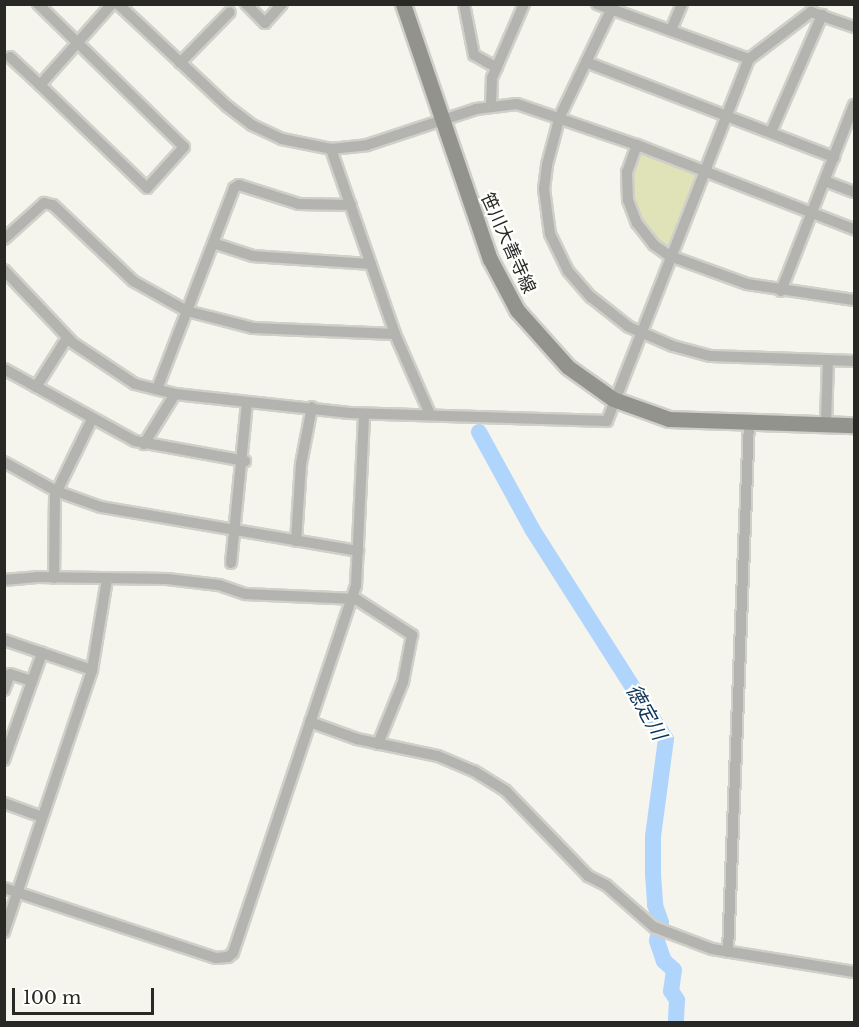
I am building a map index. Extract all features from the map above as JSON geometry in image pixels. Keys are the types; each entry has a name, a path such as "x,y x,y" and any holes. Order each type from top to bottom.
{"street":[{"path":"10,57 147,188 184,147 182,142 38,4"},
{"path":"40,85 112,4"},
{"path":"118,4 180,63 252,125 282,139 331,149 367,146 491,106 518,104 560,116 855,229"},
{"path":"246,4 265,23 282,4"},
{"name":"笹川大善寺線","path":"403,4 481,237 517,310 568,367 615,400 669,418 855,425"},
{"path":"464,4 474,55 497,68"},
{"path":"491,106 497,68 524,4"},
{"path":"597,4 613,7 749,59"},
{"path":"671,30 682,4"},
{"path":"613,7 560,116 544,189 550,234 568,271 591,297 640,333 711,356 855,361"},
{"path":"817,10 855,27"},
{"path":"4,270 67,338 135,384 175,394 248,404 312,407 364,414 430,414 607,421 749,59 817,10"},
{"path":"771,132 817,10"},
{"path":"180,63 230,12"},
{"path":"586,62 834,157"},
{"path":"781,291 855,105"},
{"path":"637,145 626,188 632,214 654,246 670,256 747,284 781,291 855,300"},
{"path":"331,149 395,334 430,414"},
{"path":"825,181 855,192"},
{"path":"158,389 234,188 239,185 299,204 351,205"},
{"path":"4,239 45,203 52,205 133,281 187,311 253,328 395,334"},
{"path":"213,243 253,256 371,264"},
{"path":"36,387 67,338"},
{"path":"826,423 828,360"},
{"path":"4,369 92,419 144,444 244,460"},
{"path":"144,444 175,394"},
{"path":"231,563 244,460 248,404"},
{"path":"296,542 302,464 312,407"},
{"path":"4,888 216,958 228,957 235,948 350,598 356,586 364,414"},
{"path":"54,578 56,491 92,419"},
{"path":"728,952 749,422"},
{"path":"4,462 56,491 100,507 358,551"},
{"path":"4,932 92,670 107,579"},
{"path":"4,580 167,579 219,585 245,594 350,598 361,601 412,635 403,682 378,744"},
{"path":"4,640 92,670"},
{"path":"4,760 42,653"},
{"path":"4,690 10,674 32,681"},
{"path":"310,722 378,744 438,756 474,771 505,790 588,876 606,885 647,922 682,939 728,952 855,972"},
{"path":"4,803 42,817"}],"green space":[{"path":"640,151 698,175 668,250 654,239 633,207 631,168"}],"waterway":[{"name":"徳定川","path":"479,432 532,529 666,739 653,836 653,874 655,905 661,922 657,941 664,961 674,970 671,991 677,1000 676,1022"}]}
